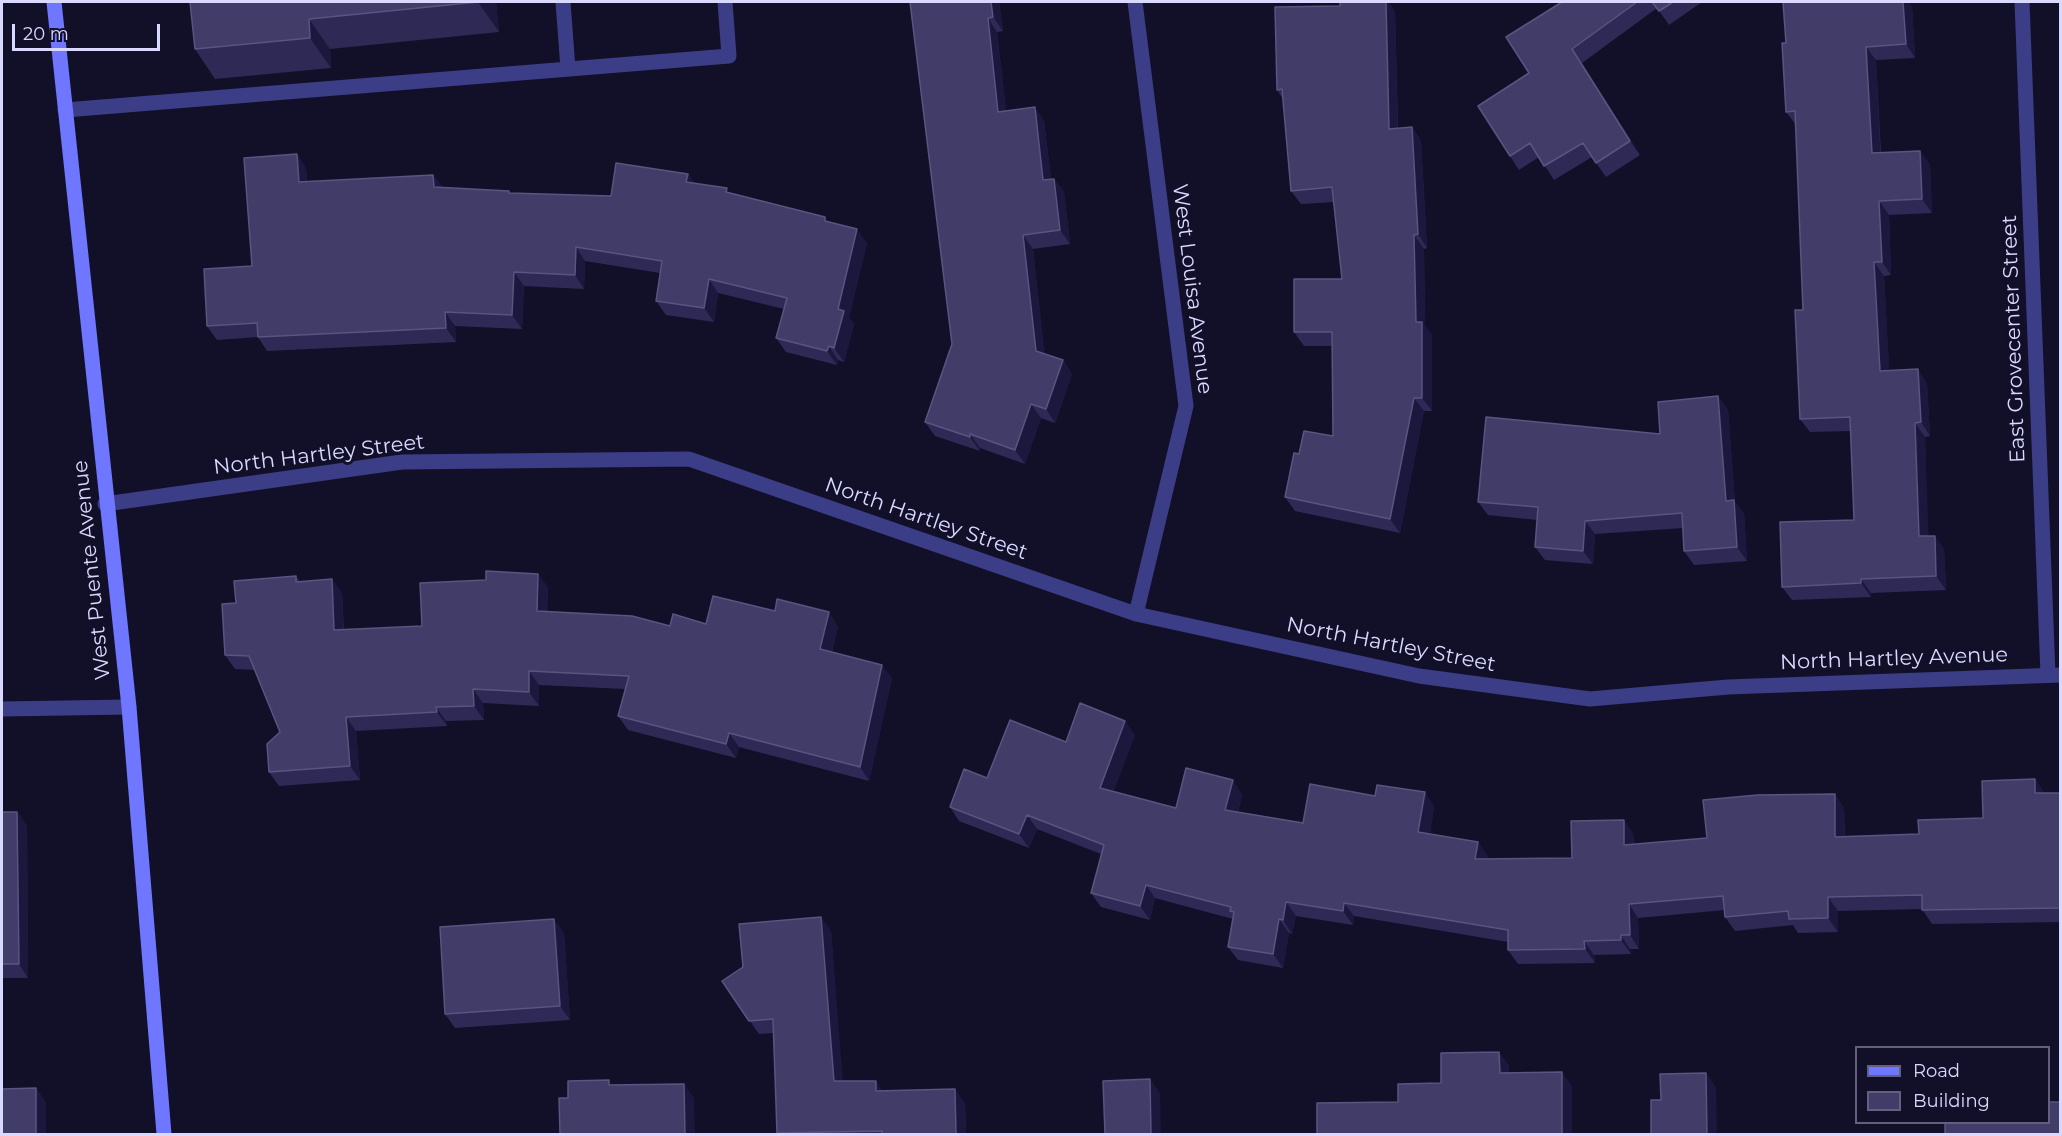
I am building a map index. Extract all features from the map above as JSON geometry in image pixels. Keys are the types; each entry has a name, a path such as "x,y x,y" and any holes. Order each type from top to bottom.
{"main road":[{"name":"West Puente Avenue","path":"54,2 105,504 129,707 164,1134"}],"street":[{"path":"563,2 568,69"},
{"path":"65,110 729,56 725,2"},
{"name":"West Louisa Avenue","path":"1135,2 1186,406 1136,614"},
{"name":"East Grovecenter Street","path":"2022,2 2054,675"},
{"name":"North Hartley Street","path":"105,504 402,462 689,459 1136,614 1419,675 1590,699 1728,687"},
{"name":"North Hartley Avenue","path":"1728,687 2054,675"},
{"path":"2,709 129,707"}],"building":[{"path":"190,2 478,2 309,19 310,38 195,49"},
{"path":"910,2 991,2 993,17 988,18 998,112 1035,107 1043,180 1054,179 1060,230 1023,235 1036,351 1063,360 1046,409 1031,404 1015,450 970,434 970,437 925,422 952,344"},
{"path":"1340,2 1386,2 1389,129 1412,127 1418,234 1414,235 1416,322 1422,322 1422,398 1414,398 1390,519 1285,497 1294,453 1299,454 1304,431 1333,436 1332,332 1294,332 1294,279 1342,279 1332,187 1291,191 1282,89 1277,90 1275,7 1340,6"},
{"path":"1562,2 1637,2 1572,49 1630,141 1596,163 1583,143 1544,166 1530,143 1510,156 1478,106 1529,73 1506,37"},
{"path":"1652,2 1673,2 1659,11"},
{"path":"1783,2 1903,2 1906,44 1866,47 1872,153 1920,151 1922,199 1879,201 1882,262 1874,262 1880,371 1918,369 1921,422 1915,423 1919,536 1935,536 1936,576 1861,579 1861,583 1782,587 1780,522 1854,520 1850,417 1800,419 1795,310 1803,310 1795,111 1786,112 1782,43 1786,43"},
{"path":"297,154 299,182 433,175 434,187 509,191 509,193 611,196 616,163 688,174 686,182 727,188 726,192 825,217 825,221 857,229 838,309 844,311 834,348 829,346 827,351 776,338 787,298 709,279 704,308 656,301 662,261 576,247 575,275 514,272 512,315 445,312 446,328 258,337 257,323 207,326 204,269 252,266 244,158"},
{"path":"1718,396 1726,501 1734,500 1737,547 1684,551 1682,513 1585,521 1583,551 1535,547 1538,507 1478,502 1486,417 1660,434 1658,402"},
{"path":"486,571 538,574 537,611 632,616 670,626 673,614 706,624 713,596 775,611 777,599 829,612 820,649 882,665 860,767 729,733 726,744 618,716 629,676 529,671 529,692 473,689 474,706 436,707 437,712 346,717 350,766 269,772 267,744 280,732 249,656 225,655 222,604 236,603 234,581 296,576 296,582 332,579 334,630 422,626 420,583 486,580"},
{"path":"1080,703 1125,721 1100,788 1176,808 1186,768 1233,780 1225,810 1303,823 1310,784 1375,796 1377,785 1425,792 1418,832 1478,842 1475,859 1572,858 1571,821 1624,820 1624,845 1707,838 1703,800 1758,795 1835,794 1835,837 1919,834 1918,820 1983,818 1982,781 2035,779 2035,793 2061,793 2061,908 1922,910 1922,895 1828,897 1828,918 1789,919 1788,911 1725,917 1723,896 1629,904 1630,935 1621,935 1621,940 1584,941 1585,949 1508,950 1508,930 1344,903 1343,911 1286,902 1283,920 1279,919 1273,954 1228,947 1234,912 1230,911 1231,907 1146,885 1140,906 1091,893 1104,845 1027,815 1019,834 950,807 964,769 987,778 1010,720 1066,742"},
{"path":"2,812 17,812 19,964 2,964"},
{"path":"821,917 834,1081 876,1081 876,1091 955,1089 956,1134 882,1134 882,1131 777,1133 773,1019 749,1021 722,981 743,967 739,924"},
{"path":"554,919 560,1006 445,1014 440,927"},
{"path":"1499,1052 1500,1073 1562,1072 1562,1134 1317,1134 1317,1103 1398,1102 1398,1084 1441,1083 1441,1053"},
{"path":"1706,1073 1707,1134 1651,1134 1651,1100 1661,1100 1660,1074"},
{"path":"1150,1079 1151,1134 1105,1134 1103,1081"},
{"path":"609,1080 609,1085 684,1084 685,1134 560,1134 559,1098 568,1098 568,1081"},
{"path":"36,1088 36,1134 2,1134 2,1089"},
{"path":"2050,1102 2061,1102 2061,1134 1945,1134 1945,1124 2050,1124"}]}
